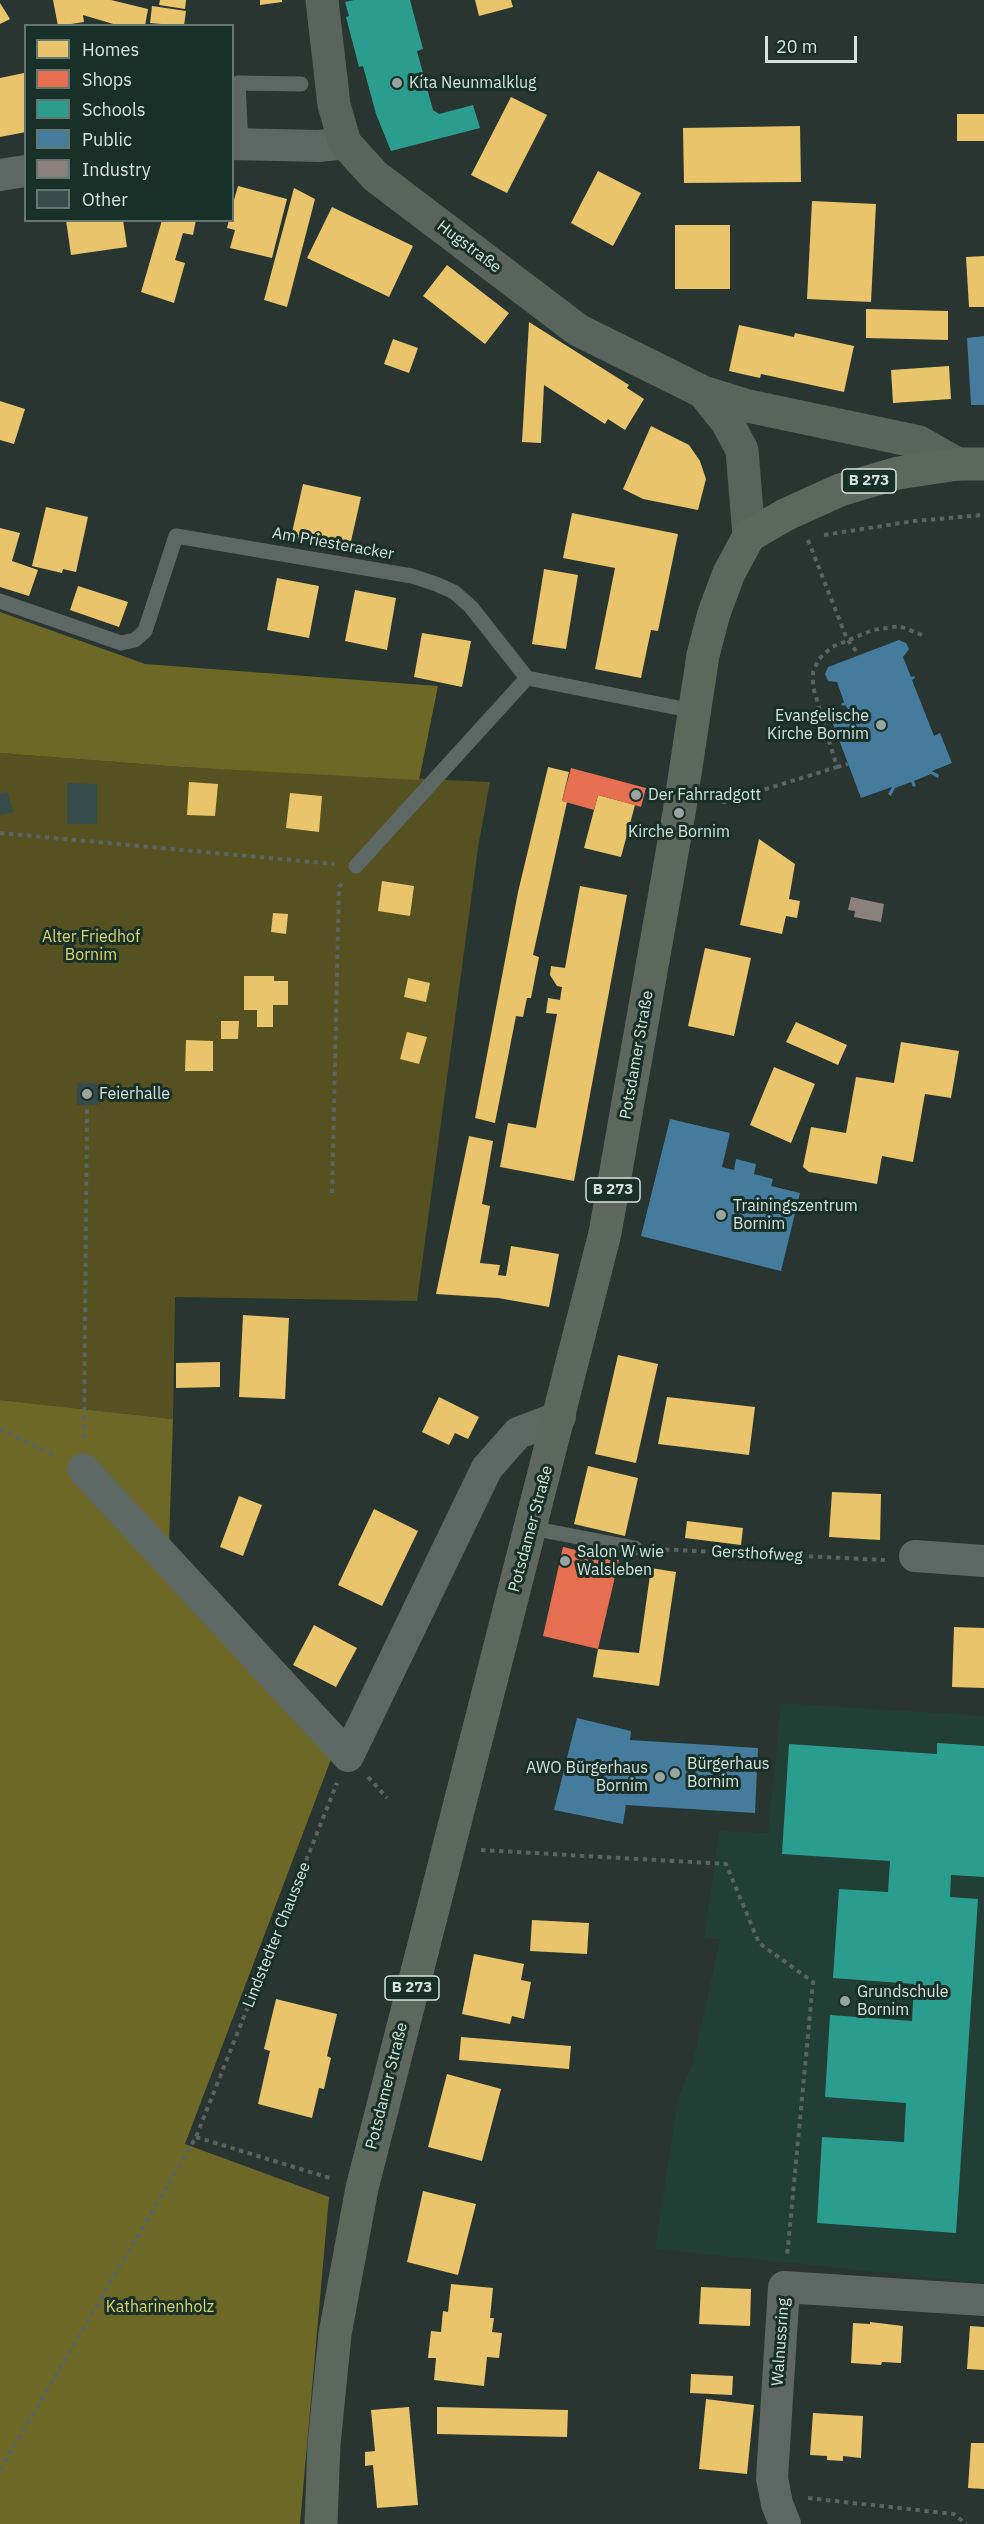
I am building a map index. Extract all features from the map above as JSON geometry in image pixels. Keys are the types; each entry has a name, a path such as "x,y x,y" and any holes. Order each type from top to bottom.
{"main road":[{"path":"322,0 334,105 345,143"},
{"name":"Hugstraße","path":"345,143 375,176 578,330 703,392 748,406 919,442 971,464"},
{"path":"703,392 727,422 742,450 749,536"},
{"name":"B 273","path":"749,536 785,515 840,490 898,473 971,464"},
{"name":"Potsdamer Straße","path":"321,2524 324,2444 335,2334 362,2188 605,1233 703,655 714,613 729,573 749,536"}],"street":[{"path":"237,144 319,146 345,143"},
{"path":"0,175 24,171"},
{"path":"83,1469 348,1756 487,1468 518,1433 560,1417"},
{"path":"915,1556 984,1561"},
{"name":"Walnussring","path":"781,2514 772,2478 784,2287 984,2300"}],"lane":[{"path":"237,144 238,83 301,84"},
{"name":"Am Priesteracker","path":"0,601 121,643 135,640 145,630 176,536 412,576 436,584 454,592 471,607 527,678"},
{"path":"356,866 527,678 694,711"},
{"path":"531,1528 635,1548"}],"path":[{"path":"802,543 835,532 914,520 984,515"},
{"path":"808,540 847,639 859,655"},
{"path":"837,767 813,687 813,672 819,659 832,647 873,630 899,626 925,636"},
{"path":"682,789 724,802 848,764"},
{"path":"0,833 356,866"},
{"path":"332,1193 339,887 356,866"},
{"path":"0,1429 83,1469 87,1105"},
{"name":"Gersthofweg","path":"635,1548 901,1561 915,1556"},
{"name":"Lindstedter Chaussee","path":"0,2470 196,2137 348,1756"},
{"path":"447,1848 726,1864 759,1943 813,1982 784,2287"},
{"path":"196,2137 362,2188"},
{"path":"781,2514 790,2496 954,2514 966,2524"}],"shaded area":[{"name":"Grundschule Bornim","path":"781,1703 984,1716 984,2283 655,2249 678,2098 693,2063 720,1939 704,1939 719,1831 768,1833"}],"green space":[{"path":"0,612 145,664 438,686 419,780 182,767 0,753"},
{"name":"Alter Friedhof Bornim","path":"0,753 182,767 490,782 478,848 417,1301 175,1297 173,1419 0,1400"},
{"name":"Katharinenholz","path":"0,1400 173,1419 169,1545 341,1733 185,2144 329,2197 300,2524 0,2524"}],"building: Homes":[{"path":"53,0 111,0 148,9 145,24 113,24 83,15 84,22 58,24"},
{"path":"160,0 186,0 185,9 159,5"},
{"path":"260,0 282,0 282,2 260,5"},
{"path":"475,0 511,0 513,7 479,16"},
{"path":"0,3 10,19 0,24"},
{"path":"152,6 186,11 184,24 150,23"},
{"path":"24,73 24,132 0,137 0,78"},
{"path":"511,97 547,115 507,193 471,175"},
{"path":"957,114 984,114 984,141 957,141"},
{"path":"800,126 801,182 684,183 683,128"},
{"path":"598,171 641,193 613,246 571,223"},
{"path":"238,186 287,199 272,258 230,248 235,230 227,228 228,222 234,222 234,200"},
{"path":"294,188 315,199 287,307 264,300"},
{"path":"812,201 876,204 871,302 807,299"},
{"path":"332,207 413,246 389,297 307,258"},
{"path":"66,222 123,222 127,247 71,255"},
{"path":"161,222 196,222 193,235 183,233 175,260 185,263 174,303 141,292"},
{"path":"675,225 730,225 730,289 675,289"},
{"path":"984,256 984,307 969,307 966,257"},
{"path":"447,265 509,313 485,344 423,296"},
{"path":"866,309 948,311 948,340 866,338"},
{"path":"529,322 629,385 627,388 644,399 625,430 608,419 605,424 544,385 541,443 522,442"},
{"path":"739,325 794,337 795,333 854,346 844,392 761,374 760,378 729,371"},
{"path":"393,339 418,348 409,373 384,364"},
{"path":"949,366 951,399 893,403 891,370"},
{"path":"0,401 25,409 14,444 0,440"},
{"path":"651,426 689,445 700,461 706,479 698,510 643,499 623,489"},
{"path":"303,484 361,497 349,550 291,537"},
{"path":"46,507 88,517 76,572 63,569 62,573 32,566"},
{"path":"572,513 678,534 658,631 651,630 641,678 595,669 615,568 563,558"},
{"path":"0,528 20,533 12,561 38,570 29,596 0,587"},
{"path":"544,569 578,575 566,649 532,644"},
{"path":"277,578 319,586 309,638 267,630"},
{"path":"78,586 128,602 119,627 70,610"},
{"path":"355,590 396,598 387,650 345,641"},
{"path":"422,633 471,641 462,687 414,677"},
{"path":"548,767 569,772 562,801 567,802 533,955 539,957 531,998 527,998 523,1017 516,1016 495,1123 475,1118 518,892"},
{"path":"189,782 218,784 215,816 187,815"},
{"path":"290,793 322,796 319,832 286,828"},
{"path":"598,795 635,805 621,857 584,848"},
{"path":"759,839 795,864 789,899 800,901 797,918 786,916 782,934 740,925"},
{"path":"382,881 414,886 410,916 378,911"},
{"path":"580,886 627,895 574,1181 500,1167 508,1123 536,1128 557,1014 546,1013 548,998 560,1000 562,987 557,986 550,975 551,966 565,968"},
{"path":"273,913 288,914 286,934 271,932"},
{"path":"705,948 751,958 734,1036 688,1026"},
{"path":"244,976 274,976 274,981 288,981 288,1005 273,1005 273,1027 257,1027 257,1010 244,1010"},
{"path":"408,978 430,983 426,1002 404,997"},
{"path":"221,1021 239,1021 238,1039 221,1039"},
{"path":"796,1022 847,1045 838,1065 786,1042"},
{"path":"407,1032 427,1037 419,1064 400,1059"},
{"path":"186,1040 213,1041 213,1071 185,1071"},
{"path":"901,1042 959,1051 951,1098 925,1094 913,1162 882,1156 877,1184 809,1172 803,1167 811,1127 846,1133 856,1077 894,1083"},
{"path":"774,1067 815,1084 791,1143 750,1125"},
{"path":"469,1136 493,1141 482,1204 490,1206 480,1263 500,1265 498,1275 506,1276 511,1246 559,1254 549,1307 498,1298 436,1294"},
{"path":"243,1315 289,1318 285,1399 239,1397"},
{"path":"618,1355 658,1364 636,1463 595,1454"},
{"path":"220,1362 220,1387 176,1388 176,1363"},
{"path":"439,1397 479,1417 468,1439 455,1433 449,1445 422,1432"},
{"path":"667,1397 755,1407 749,1455 658,1444"},
{"path":"588,1466 638,1478 625,1536 574,1524"},
{"path":"832,1492 881,1494 880,1540 829,1537"},
{"path":"239,1496 262,1505 243,1556 220,1547"},
{"path":"374,1509 418,1531 382,1606 338,1585"},
{"path":"687,1521 743,1528 741,1545 685,1538"},
{"path":"651,1568 676,1572 659,1686 593,1677 598,1649 639,1653"},
{"path":"314,1625 357,1648 336,1687 293,1665"},
{"path":"954,1627 984,1628 984,1688 952,1687"},
{"path":"532,1920 589,1923 587,1954 530,1951"},
{"path":"474,1954 524,1964 521,1980 531,1982 524,2019 512,2016 510,2024 462,2014"},
{"path":"276,1999 337,2014 327,2056 331,2058 324,2089 319,2088 312,2118 258,2104 270,2051 264,2049"},
{"path":"461,2037 571,2046 569,2069 459,2060"},
{"path":"447,2074 501,2089 482,2161 428,2147"},
{"path":"423,2191 476,2204 458,2275 407,2262"},
{"path":"451,2284 493,2288 490,2318 494,2318 492,2332 502,2333 499,2358 487,2357 484,2386 434,2380 436,2358 428,2358 431,2331 441,2332 443,2311 448,2312"},
{"path":"701,2287 751,2289 750,2326 699,2324"},
{"path":"870,2322 903,2326 901,2363 882,2362 881,2365 851,2363 853,2323 870,2324"},
{"path":"970,2326 984,2327 984,2370 967,2369"},
{"path":"691,2374 733,2376 732,2395 690,2393"},
{"path":"706,2399 754,2405 747,2474 699,2469"},
{"path":"409,2407 418,2505 377,2508 373,2465 365,2466 365,2452 375,2451 371,2410"},
{"path":"437,2407 568,2410 567,2437 437,2434"},
{"path":"813,2413 863,2416 861,2458 843,2456 843,2461 827,2460 827,2456 810,2455"},
{"path":"971,2443 984,2443 984,2489 968,2488"}],"building: Shops":[{"path":"571,768 646,788 641,807 598,795 594,810 562,801"},
{"path":"563,1547 619,1560 598,1649 543,1636"}],"building: Schools":[{"name":"Kita Neunmalklug","path":"410,0 423,49 417,51 433,110 439,114 473,105 480,128 391,151 376,114 363,66 359,67 346,17 349,16 345,2"},
{"path":"937,1743 984,1746 984,1877 951,1875 950,1897 978,1899 956,2233 817,2223 822,2137 904,2142 906,2103 825,2097 830,2015 912,2021 914,1984 833,1978 839,1889 888,1892 890,1861 782,1854 789,1744 937,1754"}],"building: Public":[{"path":"984,336 984,405 971,405 967,338"},
{"name":"Evangelische Kirche Bornim","path":"899,640 906,643 909,649 903,657 911,677 915,678 912,680 934,736 940,733 952,763 932,771 939,775 938,778 931,774 914,781 916,786 913,787 911,782 895,788 891,796 888,794 892,787 861,798 830,716 848,709 841,704 844,702 837,682 828,681 825,674 828,667"},
{"name":"Trainingszentrum Bornim","path":"670,1119 730,1133 722,1167 734,1170 736,1159 756,1164 754,1174 773,1179 771,1186 800,1193 781,1271 641,1236"},
{"name":"AWO Bürgerhaus Bornim","path":"577,1718 631,1731 630,1740 758,1748 755,1813 626,1805 623,1824 554,1810"}],"building: Industry":[{"path":"851,897 884,904 881,922 854,917 855,911 848,910"}],"building: Other":[{"path":"67,783 97,784 97,824 67,824"},
{"path":"8,792 13,812 0,815 0,793"},
{"name":"Feierhalle","path":"77,1083 97,1083 98,1105 77,1105"}],"place":[{"name":"Kita Neunmalklug","path":"397,83"},
{"name":"Evangelische Kirche Bornim","path":"881,725"},
{"name":"Der Fahrradgott","path":"636,795"},
{"name":"Kirche Bornim","path":"679,813"},
{"name":"Feierhalle","path":"87,1094"},
{"name":"Trainingszentrum Bornim","path":"721,1215"},
{"name":"Salon W wie Walsleben","path":"565,1561"},
{"name":"Bürgerhaus Bornim","path":"675,1773"},
{"name":"AWO Bürgerhaus Bornim","path":"660,1777"},
{"name":"Grundschule Bornim","path":"845,2001"}]}
